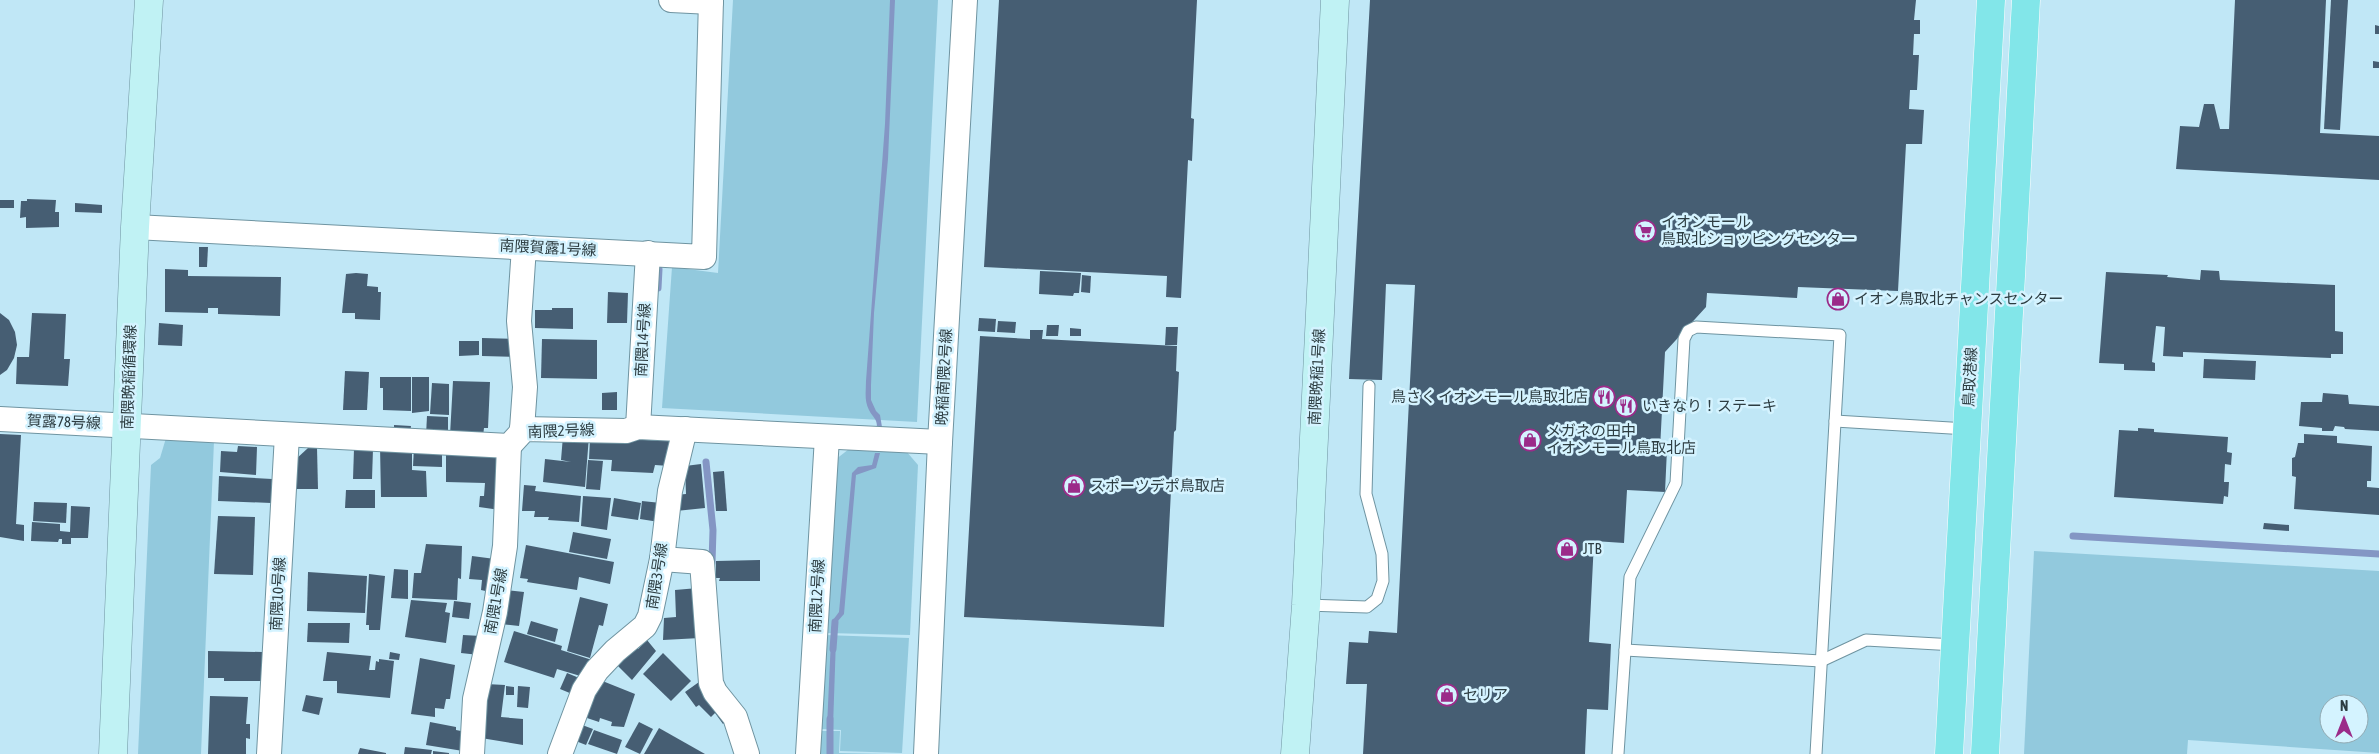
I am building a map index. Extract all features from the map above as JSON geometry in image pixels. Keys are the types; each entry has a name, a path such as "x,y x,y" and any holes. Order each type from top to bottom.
{"main road":[{"name":"鳥取港線","path":"1949,754 1990,0"},
{"path":"1985,754 2026,0"}],"street":[{"name":"南隈晩稲循環線","path":"113,754 135,227 149,0"},
{"path":"671,0 711,1"},
{"name":"晩稲南隈2号線","path":"926,754 940,442 964,0"},
{"name":"南隈晩稲1号線","path":"1295,754 1306,605 1335,0"},
{"name":"南隈賀露1号線","path":"135,227 704,257 711,1"},
{"name":"南隈1号線","path":"472,754 475,699 495,612 505,546 516,437 525,387 519,322 524,247"},
{"name":"南隈14号線","path":"638,427 648,253"},
{"name":"賀露78号線","path":"0,419 127,425"},
{"name":"南隈2号線","path":"127,425 287,434 516,437 626,431 638,427 940,442"},
{"name":"南隈3号線","path":"560,754 584,690 592,677 615,650 645,626 650,616 662,559 670,491 685,429"},
{"name":"南隈10号線","path":"269,754 287,434"},
{"name":"南隈12号線","path":"808,754 827,437"},
{"path":"662,559 702,562 711,683 715,692 735,717 747,754"}],"lane":[{"path":"1618,754 1630,577 1676,483 1684,339 1688,331 1700,327 1840,335 1816,754"},
{"path":"1306,605 1366,607 1377,599 1383,581 1382,554 1366,494 1369,386"},
{"path":"1835,421 1967,429"},
{"path":"1625,650 1821,661 1866,640 1955,645"}],"shaded area":[{"path":"733,0 938,0 917,422 662,408 672,267 718,273"},
{"path":"890,0 895,0 888,159 874,313 871,385 871,400 880,415 882,427 877,427 876,420 867,407 866,381 885,124"},
{"path":"166,438 214,441 201,754 138,754 151,465 160,458"},
{"path":"849,449 906,451 918,465 910,635 826,633 835,460"},
{"path":"875,453 880,453 876,468 856,475 844,614 837,622 837,631 831,631 833,620 839,612 852,473 858,467 872,465"},
{"path":"2034,551 2379,571 2379,753 2188,740 2187,754 2024,754"},
{"path":"825,635 909,638 902,753 840,751 841,730 821,729"},
{"path":"831,639 836,639 833,727 827,727"},
{"path":"820,731 840,731 839,753 887,754 819,754"},
{"path":"832,733 832,754 827,754 828,734"}],"building":[{"path":"999,0 1197,0 1191,118 1194,119 1192,161 1188,160 1181,298 1166,297 1167,276 984,267"},
{"name":"イオンモール 鳥取北ショッピングセンター","path":"1370,0 1916,0 1914,20 1920,20 1920,34 1914,34 1913,55 1919,55 1917,90 1910,90 1909,109 1924,110 1922,144 1906,144 1898,291 1798,287 1797,298 1707,293 1706,307 1665,352 1660,449 1667,449 1665,492 1627,490 1624,543 1594,541 1589,642 1611,644 1608,710 1587,709 1585,754 1363,754 1367,684 1346,684 1349,642 1368,643 1369,631 1397,633 1415,285 1386,284 1382,380 1349,379"},
{"path":"2235,0 2326,0 2320,133 2379,136 2379,180 2176,169 2180,126 2199,127 2204,104 2214,104 2220,129 2229,129"},
{"path":"2331,0 2348,0 2340,130 2324,129"},
{"path":"2375,25 2379,26 2379,34 2375,34"},
{"path":"2373,61 2379,62 2379,68 2373,68"},
{"path":"27,199 56,200 55,212 59,212 59,227 26,228 26,217 20,218 21,201 27,201"},
{"path":"0,200 14,200 14,208 0,208"},
{"path":"75,203 102,205 102,213 75,212"},
{"path":"199,247 208,247 207,267 199,267"},
{"path":"165,269 188,270 188,276 281,277 280,316 218,314 218,308 208,308 208,313 165,312"},
{"path":"2201,270 2219,271 2220,280 2335,285 2335,331 2343,332 2343,354 2331,354 2331,358 2183,352 2183,357 2163,356 2165,327 2156,326 2152,362 2155,363 2155,371 2124,370 2124,364 2099,363 2106,272 2168,275 2167,277 2200,280"},
{"path":"1040,271 1081,273 1079,293 1074,293 1073,296 1039,294"},
{"path":"346,274 368,274 367,286 378,287 378,292 381,292 380,320 355,319 355,313 342,313"},
{"path":"1082,275 1091,276 1090,293 1081,292"},
{"path":"608,292 628,293 627,323 607,323"},
{"path":"552,308 573,308 573,329 535,328 535,310 552,310"},
{"path":"0,313 9,320 15,332 17,345 14,358 7,370 0,375"},
{"path":"32,313 66,314 64,359 70,359 68,386 16,384 17,357 29,357"},
{"path":"979,318 996,319 995,332 978,331"},
{"path":"998,321 1016,322 1015,333 997,332"},
{"path":"159,323 183,325 182,346 158,345"},
{"path":"1047,325 1059,325 1058,336 1046,336"},
{"path":"1166,327 1178,327 1177,345 1165,345"},
{"path":"1070,328 1081,329 1081,336 1070,336"},
{"path":"1030,330 1043,330 1042,339 1177,346 1176,371 1179,372 1164,627 964,617 980,336 1030,339"},
{"path":"482,338 516,339 516,357 482,356"},
{"path":"542,339 597,340 597,379 541,378"},
{"path":"459,341 479,341 479,355 459,356"},
{"path":"2204,359 2256,361 2255,380 2203,378"},
{"path":"345,371 369,372 367,410 343,410"},
{"path":"380,377 411,377 411,411 383,410 383,388 380,388"},
{"path":"412,377 429,377 429,411 412,413"},
{"path":"453,381 490,382 488,428 484,428 483,436 450,435"},
{"path":"432,383 449,384 449,415 430,414"},
{"path":"617,392 617,410 602,410 602,393"},
{"path":"2323,393 2348,395 2349,404 2379,406 2379,431 2345,429 2344,427 2335,426 2333,431 2322,431 2322,428 2299,426 2301,402 2322,402"},
{"path":"427,416 448,417 448,436 426,435"},
{"path":"394,425 411,426 410,433 394,433"},
{"path":"2138,428 2154,429 2154,432 2228,437 2227,452 2232,453 2231,465 2225,464 2224,482 2229,482 2228,497 2224,496 2223,504 2114,497 2119,430 2138,431"},
{"path":"0,434 21,435 16,524 24,525 24,541 0,537"},
{"path":"2304,434 2337,436 2337,443 2372,446 2371,481 2367,481 2367,487 2379,488 2379,515 2294,509 2296,477 2292,476 2292,458 2295,457 2298,443 2304,443"},
{"path":"563,436 589,436 585,487 543,482 545,459 571,462 561,460"},
{"path":"645,438 645,440 671,441 669,466 655,465 653,473 611,471 612,460 589,459 590,439"},
{"path":"238,446 257,447 256,475 220,472 221,451 237,452"},
{"path":"380,446 412,446 412,470 426,471 427,497 381,497"},
{"path":"414,447 442,448 442,467 413,466"},
{"path":"308,448 317,448 318,489 295,489 295,460"},
{"path":"446,448 499,452 500,510 479,507 480,496 484,496 485,483 446,482"},
{"path":"354,449 373,449 372,479 353,479"},
{"path":"588,460 603,461 600,490 586,489"},
{"path":"701,464 705,508 676,511 675,495 686,494 685,466"},
{"path":"724,471 727,511 716,511 713,472"},
{"path":"219,476 272,479 271,503 218,501"},
{"path":"524,485 536,486 535,491 581,496 579,522 548,520 549,517 534,517 535,511 522,511"},
{"path":"346,490 375,490 375,508 345,508"},
{"path":"583,496 611,498 607,530 581,526"},
{"path":"614,498 641,503 638,520 611,516"},
{"path":"642,501 661,503 659,522 640,519"},
{"path":"34,502 67,503 66,523 33,521"},
{"path":"71,506 90,507 88,538 71,538 71,544 62,544 62,539 59,539 58,542 31,541 32,522 60,524 60,531 70,532"},
{"path":"218,516 255,517 253,575 214,574"},
{"path":"2264,523 2289,525 2289,531 2263,529"},
{"path":"573,532 611,539 607,559 569,552"},
{"path":"426,544 462,546 461,579 458,578 457,600 412,598 414,573 421,573"},
{"path":"526,545 614,562 610,584 579,577 577,590 527,582 528,579 520,578"},
{"path":"472,556 495,559 490,592 481,590 482,580 469,579"},
{"path":"760,560 760,581 719,581 720,578 716,578 716,561"},
{"path":"394,569 408,570 408,599 391,598"},
{"path":"308,572 367,576 365,613 307,611"},
{"path":"369,574 385,576 380,630 369,630 369,625 366,625"},
{"path":"698,588 700,638 663,640 664,618 676,617 675,590"},
{"path":"505,590 524,592 519,626 500,624"},
{"path":"580,597 608,604 603,626 599,625 590,658 567,651"},
{"path":"411,600 447,603 445,612 450,613 446,643 405,637"},
{"path":"454,601 471,603 469,619 452,617"},
{"path":"531,621 558,629 555,642 527,634"},
{"path":"308,623 350,623 349,643 307,642"},
{"path":"514,631 562,646 561,650 592,660 587,678 557,669 554,678 504,662"},
{"path":"463,635 481,636 479,655 461,653"},
{"path":"647,640 656,651 632,680 618,666 636,647 638,649"},
{"path":"208,651 262,652 262,655 265,655 262,681 224,681 224,678 208,678"},
{"path":"327,652 371,656 369,670 375,670 376,661 379,662 379,659 394,661 390,698 337,693 337,681 323,681"},
{"path":"390,652 400,654 399,660 389,659"},
{"path":"663,653 691,681 671,701 643,674"},
{"path":"420,658 455,665 450,699 446,699 444,709 435,708 435,717 411,714"},
{"path":"567,673 584,680 577,696 560,689"},
{"path":"595,678 635,694 624,727 611,726 612,722 600,718 599,722 587,718 588,714 578,711"},
{"path":"699,682 729,719 723,724 715,713 711,717 699,705 696,707 685,692"},
{"path":"486,684 505,685 501,717 523,719 523,745 481,738"},
{"path":"506,686 514,687 514,695 506,695"},
{"path":"518,686 530,687 528,708 517,707"},
{"path":"306,695 323,698 319,715 302,711"},
{"path":"210,696 248,697 246,724 250,724 250,739 246,738 246,754 208,754"},
{"path":"430,722 456,727 456,730 466,732 463,751 426,745"},
{"path":"574,722 593,729 586,745 568,738"},
{"path":"639,722 653,729 640,754 625,747"},
{"path":"659,728 705,754 644,754"},
{"path":"594,730 622,740 617,754 588,744"},
{"path":"405,747 432,750 431,754 404,754"},
{"path":"360,748 386,753 386,754 358,754"},
{"path":"433,751 449,753 449,754 433,754"}],"waterway":[{"path":"658,288 659,269"},
{"path":"706,462 713,530 712,563"},
{"path":"2073,536 2379,554"},
{"path":"833,649 835,622"},
{"path":"830,719 830,754"}],"place":[{"name":"イオンモール 鳥取北ショッピングセンター","path":"1645,231"},
{"name":"イオン鳥取北チャンスセンター","path":"1838,299"},
{"name":"鳥さく イオンモール鳥取北店","path":"1604,397"},
{"name":"いきなり！ステーキ","path":"1626,406"},
{"name":"メガネの田中 イオンモール鳥取北店","path":"1530,440"},
{"name":"スポーツデポ鳥取店","path":"1074,486"},
{"name":"JTB","path":"1567,549"},
{"name":"セリア","path":"1447,695"}]}
